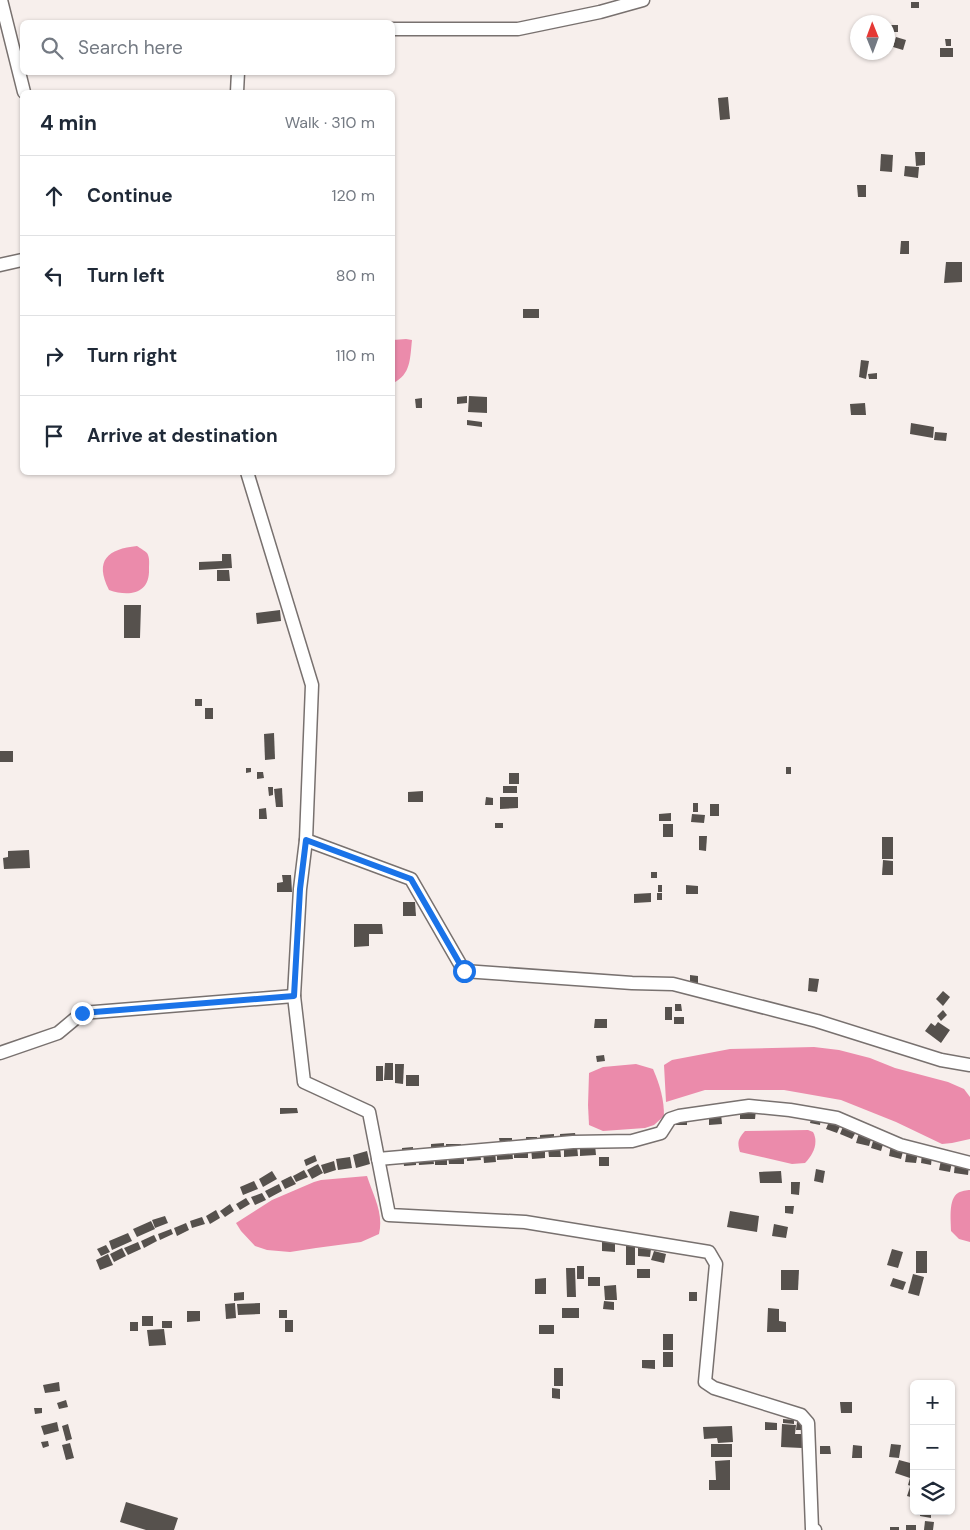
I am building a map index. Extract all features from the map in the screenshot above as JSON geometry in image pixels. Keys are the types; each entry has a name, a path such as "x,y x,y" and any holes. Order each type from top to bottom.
{"street":[{"path":"1,0 24,90"},
{"path":"395,29 518,28 600,12 643,0"},
{"path":"237,90 238,75"},
{"path":"0,265 20,260"},
{"path":"248,475 312,685 306,840 300,889 294,996 304,1082 369,1112 388,1215 525,1222 709,1252 716,1264 705,1382 714,1388 801,1414 808,1423 812,1529 815,1530"},
{"path":"306,840 411,879 464,971 632,983 673,984 817,1022 941,1060 970,1065"},
{"path":"0,1053 58,1033 82,1013 294,996"},
{"path":"378,1159 573,1142 632,1141 661,1133 670,1120 679,1116 749,1106 783,1109 837,1118 900,1145 970,1163"}],"shaded area":[{"path":"395,340 412,340 406,371 395,382"},
{"path":"137,546 147,553 149,557 146,584 137,592 131,593 109,590 103,571 106,558 118,550"},
{"path":"814,1047 839,1050 870,1058 895,1068 948,1082 964,1089 970,1097 970,1139 942,1144 896,1122 841,1100 784,1090 705,1090 666,1102 664,1065 672,1060 730,1049"},
{"path":"636,1064 653,1069 661,1092 664,1116 654,1125 645,1128 603,1131 589,1125 589,1073 603,1067"},
{"path":"808,1130 813,1132 815,1136 815,1145 813,1153 805,1163 792,1164 740,1152 739,1141 745,1131"},
{"path":"367,1176 379,1211 380,1226 379,1234 361,1242 290,1252 267,1250 255,1246 236,1223 272,1200 314,1182"},
{"path":"970,1190 970,1242 959,1239 951,1231 951,1205 958,1193"}],"building":[{"path":"911,2 919,2 919,8 911,8"},
{"path":"895,25 898,25 898,32 895,32"},
{"path":"896,37 906,40 903,50 895,48"},
{"path":"945,39 951,39 951,46 946,46"},
{"path":"940,48 953,48 953,57 940,57"},
{"path":"728,97 730,119 720,120 718,98"},
{"path":"915,152 925,152 925,165 916,166"},
{"path":"881,154 893,155 892,172 880,171"},
{"path":"905,166 919,167 918,178 904,176"},
{"path":"857,185 866,185 866,197 858,197"},
{"path":"901,241 909,241 909,254 900,254"},
{"path":"946,262 962,262 962,282 944,283"},
{"path":"523,309 539,309 539,318 523,318"},
{"path":"861,360 869,361 866,379 859,377"},
{"path":"877,373 877,379 869,379 868,374"},
{"path":"467,396 467,403 457,404 457,397"},
{"path":"469,396 487,397 487,413 468,412"},
{"path":"422,398 422,408 416,408 415,399"},
{"path":"865,403 866,415 851,415 850,404"},
{"path":"467,420 482,422 482,427 467,425"},
{"path":"911,423 934,427 933,438 910,434"},
{"path":"935,432 947,433 946,441 934,440"},
{"path":"222,554 231,554 232,568 199,570 199,562 222,561"},
{"path":"217,570 229,570 230,581 217,581"},
{"path":"124,605 141,605 140,638 124,638"},
{"path":"280,610 281,621 257,624 256,613"},
{"path":"195,699 202,699 202,706 195,706"},
{"path":"205,708 213,708 213,719 205,719"},
{"path":"274,733 275,759 265,760 264,734"},
{"path":"0,751 13,751 13,762 0,762"},
{"path":"786,767 791,767 791,774 786,774"},
{"path":"246,768 251,768 251,772 246,773"},
{"path":"257,772 263,772 264,778 257,779"},
{"path":"509,773 519,773 519,784 509,784"},
{"path":"503,786 517,786 517,793 503,793"},
{"path":"268,787 273,787 273,795 269,796"},
{"path":"282,788 283,807 276,807 274,789"},
{"path":"423,791 423,802 408,802 408,792"},
{"path":"486,797 493,798 493,805 485,805"},
{"path":"500,797 518,797 518,808 500,809"},
{"path":"693,803 698,803 698,812 693,812"},
{"path":"710,804 719,804 719,816 710,816"},
{"path":"266,808 267,819 259,819 259,809"},
{"path":"671,813 671,821 659,821 659,814"},
{"path":"692,814 705,815 704,823 691,822"},
{"path":"495,823 503,823 503,828 495,828"},
{"path":"663,824 673,824 673,837 663,837"},
{"path":"699,836 707,836 706,851 699,850"},
{"path":"882,837 893,837 893,859 882,859"},
{"path":"29,850 30,868 4,869 3,858 8,857 8,851"},
{"path":"883,860 893,861 893,875 882,875"},
{"path":"651,872 657,872 657,878 651,878"},
{"path":"282,875 291,875 292,892 277,892 277,883 283,882"},
{"path":"658,885 662,885 662,892 658,892"},
{"path":"686,885 698,886 698,894 686,894"},
{"path":"651,893 651,902 634,903 634,894"},
{"path":"657,893 662,893 662,900 657,900"},
{"path":"403,902 415,902 416,916 403,916"},
{"path":"354,924 382,924 383,934 369,934 369,946 354,947"},
{"path":"690,975 698,976 698,984 690,983"},
{"path":"809,978 819,979 817,992 808,991"},
{"path":"943,991 950,997 943,1006 936,999"},
{"path":"675,1004 681,1004 682,1011 675,1011"},
{"path":"665,1007 672,1007 672,1020 665,1020"},
{"path":"943,1010 947,1015 941,1021 937,1016"},
{"path":"674,1017 684,1017 684,1024 674,1024"},
{"path":"595,1019 607,1019 607,1028 594,1028"},
{"path":"938,1022 950,1030 941,1043 925,1031 931,1023 935,1026"},
{"path":"604,1055 605,1061 597,1062 596,1056"},
{"path":"385,1063 393,1063 393,1080 384,1080"},
{"path":"395,1064 404,1064 403,1084 395,1083"},
{"path":"376,1066 383,1066 383,1081 376,1081"},
{"path":"406,1075 419,1075 419,1086 406,1086"},
{"path":"280,1108 297,1108 298,1113 280,1114"},
{"path":"740,1110 756,1110 755,1119 740,1119"},
{"path":"721,1114 722,1124 709,1125 709,1115"},
{"path":"812,1115 821,1117 820,1125 810,1123"},
{"path":"687,1118 687,1125 676,1125 675,1119"},
{"path":"830,1119 841,1124 837,1133 826,1129"},
{"path":"844,1124 857,1130 852,1139 840,1134"},
{"path":"575,1133 576,1138 560,1139 560,1134"},
{"path":"859,1133 872,1136 869,1146 856,1143"},
{"path":"554,1134 554,1142 540,1142 540,1135"},
{"path":"526,1137 537,1137 537,1143 526,1143"},
{"path":"499,1138 512,1138 512,1142 500,1143"},
{"path":"874,1138 884,1141 881,1151 871,1148"},
{"path":"444,1143 444,1151 431,1151 431,1144"},
{"path":"446,1144 461,1144 461,1149 446,1150"},
{"path":"595,1145 596,1155 580,1156 580,1146"},
{"path":"891,1145 904,1148 901,1159 889,1156"},
{"path":"577,1146 578,1156 564,1157 564,1147"},
{"path":"413,1147 413,1152 402,1153 402,1148"},
{"path":"545,1147 545,1158 532,1159 531,1148"},
{"path":"560,1147 561,1157 549,1157 548,1148"},
{"path":"512,1149 513,1159 497,1160 497,1150"},
{"path":"514,1150 528,1150 528,1158 514,1158"},
{"path":"907,1150 918,1152 916,1163 905,1162"},
{"path":"367,1151 370,1164 356,1168 353,1155"},
{"path":"480,1152 481,1160 467,1161 467,1153"},
{"path":"483,1152 495,1152 496,1162 484,1163"},
{"path":"922,1154 932,1156 931,1165 921,1163"},
{"path":"315,1155 317,1161 306,1166 304,1160"},
{"path":"464,1155 464,1164 449,1164 448,1156"},
{"path":"435,1156 447,1156 447,1165 435,1165"},
{"path":"350,1157 352,1168 338,1170 336,1159"},
{"path":"416,1157 416,1165 404,1166 403,1158"},
{"path":"418,1157 433,1157 434,1164 419,1165"},
{"path":"599,1157 609,1157 609,1166 599,1166"},
{"path":"941,1160 952,1162 950,1172 939,1170"},
{"path":"334,1161 336,1170 324,1174 321,1165"},
{"path":"955,1163 969,1165 968,1175 954,1173"},
{"path":"318,1164 323,1173 312,1179 307,1170"},
{"path":"816,1169 825,1171 823,1183 814,1181"},
{"path":"304,1170 308,1177 296,1182 293,1176"},
{"path":"272,1171 277,1179 263,1187 259,1179"},
{"path":"781,1171 782,1183 760,1183 759,1172"},
{"path":"291,1176 296,1184 285,1189 281,1181"},
{"path":"254,1181 258,1189 243,1195 240,1187"},
{"path":"791,1182 800,1182 799,1195 791,1194"},
{"path":"279,1184 282,1191 269,1198 265,1191"},
{"path":"262,1193 266,1200 255,1205 251,1197"},
{"path":"246,1198 250,1204 240,1210 236,1204"},
{"path":"230,1204 234,1211 225,1217 220,1211"},
{"path":"785,1206 794,1206 793,1214 785,1213"},
{"path":"216,1210 220,1218 210,1224 206,1216"},
{"path":"730,1211 759,1216 757,1232 727,1227"},
{"path":"165,1216 168,1223 155,1228 152,1220"},
{"path":"202,1217 205,1224 192,1228 190,1221"},
{"path":"151,1221 155,1229 137,1237 133,1229"},
{"path":"186,1223 189,1230 177,1236 174,1228"},
{"path":"774,1224 788,1227 786,1238 772,1236"},
{"path":"171,1229 173,1234 160,1240 158,1234"},
{"path":"128,1233 132,1241 112,1250 109,1241"},
{"path":"154,1235 157,1241 144,1248 141,1241"},
{"path":"602,1239 615,1240 615,1252 602,1251"},
{"path":"138,1242 141,1249 128,1255 124,1248"},
{"path":"106,1245 110,1252 101,1256 97,1249"},
{"path":"626,1245 635,1245 635,1265 626,1265"},
{"path":"122,1248 126,1256 114,1262 110,1254"},
{"path":"638,1248 651,1249 650,1257 638,1256"},
{"path":"892,1249 903,1252 898,1268 887,1265"},
{"path":"654,1251 666,1254 664,1263 651,1260"},
{"path":"916,1251 927,1251 927,1273 916,1273"},
{"path":"108,1254 113,1265 100,1270 96,1260"},
{"path":"577,1266 584,1266 584,1279 577,1279"},
{"path":"566,1268 575,1268 576,1297 567,1297"},
{"path":"637,1269 650,1269 650,1278 637,1278"},
{"path":"781,1270 799,1270 798,1290 781,1290"},
{"path":"913,1274 924,1277 919,1296 908,1293"},
{"path":"588,1277 600,1277 600,1286 588,1286"},
{"path":"546,1278 546,1294 535,1294 535,1279"},
{"path":"893,1278 906,1282 903,1290 890,1286"},
{"path":"616,1285 617,1300 605,1300 604,1286"},
{"path":"244,1292 244,1300 234,1301 234,1293"},
{"path":"689,1292 697,1292 697,1301 689,1301"},
{"path":"604,1301 614,1302 614,1310 603,1309"},
{"path":"235,1303 236,1318 226,1319 225,1304"},
{"path":"260,1303 260,1314 238,1315 237,1304"},
{"path":"562,1308 579,1308 579,1318 562,1318"},
{"path":"768,1308 779,1309 779,1321 786,1322 786,1332 767,1332"},
{"path":"279,1310 287,1310 287,1318 279,1318"},
{"path":"187,1311 200,1311 200,1321 187,1322"},
{"path":"142,1316 153,1316 153,1326 142,1326"},
{"path":"285,1320 293,1320 293,1332 285,1332"},
{"path":"162,1321 172,1321 172,1328 162,1328"},
{"path":"130,1322 138,1322 138,1331 130,1331"},
{"path":"539,1325 554,1325 554,1334 539,1334"},
{"path":"164,1329 166,1345 149,1346 147,1330"},
{"path":"663,1334 673,1334 673,1350 663,1350"},
{"path":"663,1352 673,1352 673,1367 663,1367"},
{"path":"642,1360 655,1360 655,1369 642,1368"},
{"path":"554,1368 563,1368 563,1386 554,1386"},
{"path":"59,1382 60,1391 45,1393 43,1385"},
{"path":"552,1388 560,1389 560,1399 552,1398"},
{"path":"66,1400 68,1407 59,1409 57,1403"},
{"path":"840,1402 852,1402 852,1413 841,1413"},
{"path":"34,1408 42,1408 42,1413 35,1414"},
{"path":"783,1419 794,1420 794,1424 783,1423"},
{"path":"57,1422 59,1431 44,1435 41,1426"},
{"path":"765,1422 777,1423 777,1430 765,1430"},
{"path":"797,1422 804,1422 804,1430 796,1430"},
{"path":"68,1424 72,1439 66,1441 62,1426"},
{"path":"782,1424 796,1425 795,1434 803,1434 802,1448 781,1447"},
{"path":"732,1426 733,1442 718,1443 717,1438 704,1439 703,1427"},
{"path":"48,1441 49,1446 43,1448 41,1442"},
{"path":"70,1443 74,1458 66,1460 62,1445"},
{"path":"711,1444 732,1444 732,1457 711,1457"},
{"path":"891,1444 901,1445 899,1458 889,1457"},
{"path":"853,1445 862,1446 862,1458 852,1458"},
{"path":"820,1446 830,1446 831,1454 820,1454"},
{"path":"730,1460 730,1490 709,1490 709,1480 716,1480 715,1461"},
{"path":"899,1460 910,1463 910,1478 895,1473"},
{"path":"126,1502 178,1518 174,1530 146,1530 120,1522"},
{"path":"931,1515 931,1518 920,1516"},
{"path":"925,1521 934,1522 933,1530 924,1530"},
{"path":"906,1525 916,1525 916,1530 906,1530"},
{"path":"890,1527 899,1527 899,1530 890,1530"}],"route":[{"path":"82,1013 294,996 300,889 306,840 411,879 464,971"}]}
